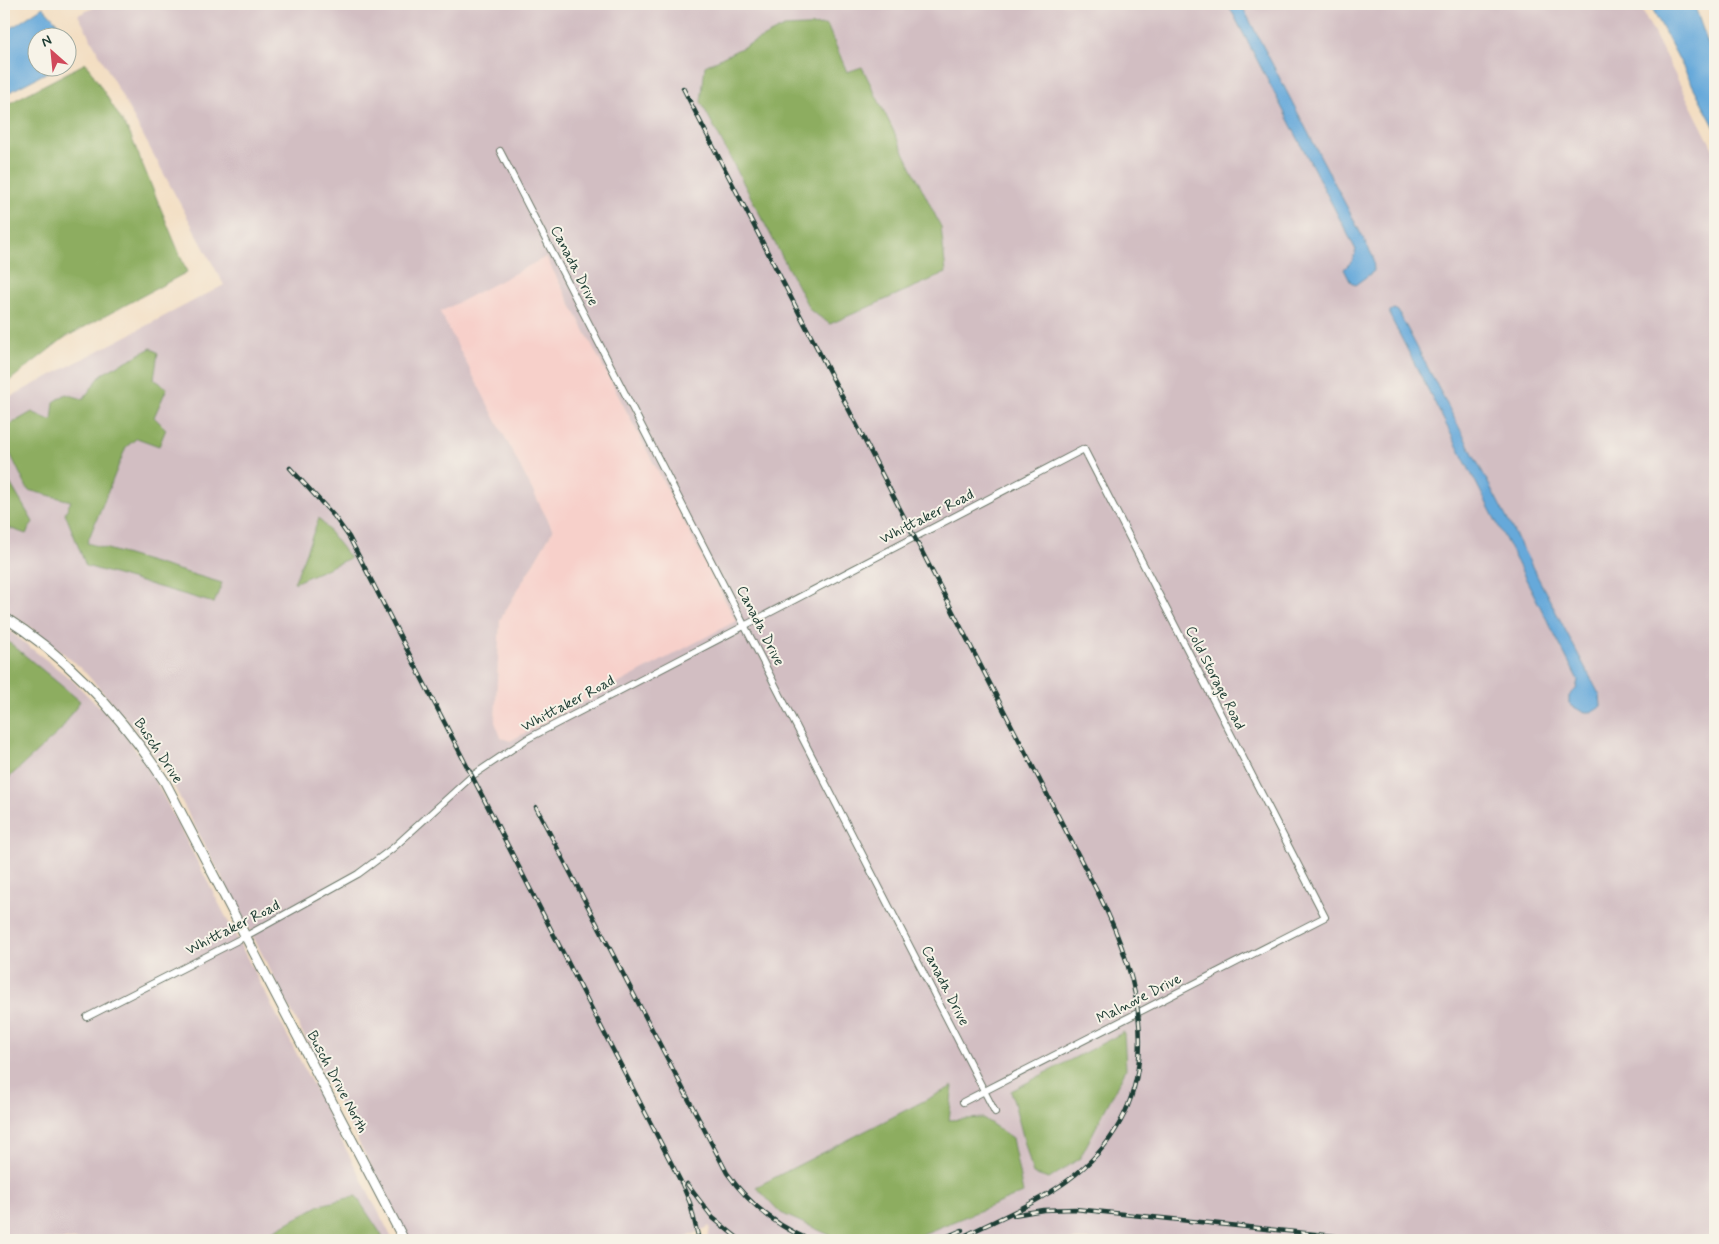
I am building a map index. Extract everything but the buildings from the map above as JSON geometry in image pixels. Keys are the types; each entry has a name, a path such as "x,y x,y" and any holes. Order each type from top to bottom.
{"street":[{"name":"Canada Drive","path":"500,152 746,625 995,1112"},
{"name":"Whittaker Road","path":"87,1017 246,936 358,874 393,848 459,787 501,755 527,739 1084,449"},
{"name":"Cold Storage Road","path":"1084,449 1324,917"},
{"name":"Busch Drive","path":"4,617 42,644 76,674 112,712 140,746 178,806 246,936"},
{"name":"Malnove Drive","path":"963,1102 1324,917"},
{"name":"Busch Drive North","path":"246,936 404,1240"}],"shaded area":[{"path":"101,4 1639,4 1715,153 1715,1240 908,1240 1023,1193 983,1118 949,1120 953,1086 834,1237 891,1240 708,1240 710,1226 682,1240 409,1240 170,779 134,727 81,668 40,634 4,609 4,400 224,285 78,15","holes":["546,257 736,621 510,741 501,737 495,722 500,620 553,530 440,312"]},
{"path":"546,257 736,622 510,741 501,737 495,722 500,620 553,530 439,311"},
{"path":"4,627 72,680 120,728 151,772 393,1240 4,1240"}],"green space":[{"path":"827,25 847,72 862,67 941,227 946,273 830,324 810,310 701,102 705,66 784,27"},
{"path":"86,63 130,134 187,272 64,338 4,385 4,106 57,78 78,78 78,67"},
{"path":"151,348 158,353 154,379 167,388 154,417 166,429 159,446 137,438 126,447 87,543 222,583 214,603 86,566 65,513 71,501 28,490 4,441 4,428 32,412 52,421 54,402 66,394 83,399 102,374"},
{"path":"4,473 33,522 26,534 4,526"},
{"path":"319,518 350,558 294,583"},
{"path":"4,638 80,701 61,730 4,782"},
{"path":"1124,1032 1126,1069 1080,1158 1049,1179 1033,1174 1011,1091"},
{"path":"953,1086 949,1120 983,1118 1012,1138 1023,1193 908,1240 834,1237 781,1213 756,1187"},
{"path":"356,1196 385,1240 332,1240 330,1237 323,1240 257,1240 320,1205"}],"water":[{"path":"1228,4 1241,4 1373,257 1374,271 1355,285 1350,281 1344,269 1353,260 1356,250"},
{"path":"1650,4 1694,4 1715,64 1715,128"},
{"path":"43,7 62,28 28,28 28,78 36,78 4,95 4,33"},
{"path":"1394,309 1398,311 1600,696 1601,706 1597,709 1585,712 1569,704 1569,696 1576,689 1578,680 1390,316 1390,311"}],"railway":[{"path":"683,88 1100,897 1117,934 1130,972 1138,1010 1140,1048 1135,1084 1122,1119 1099,1152 1067,1181 1027,1205 956,1240"},
{"path":"290,468 334,516 349,537 682,1184 690,1203 699,1240"},
{"path":"536,807 727,1173 744,1195 764,1213 786,1228 810,1240"},
{"path":"687,1184 713,1218 740,1240"},
{"path":"1014,1215 1043,1210 1075,1209 1373,1240"},
{"path":"939,1240 962,1230"}]}
